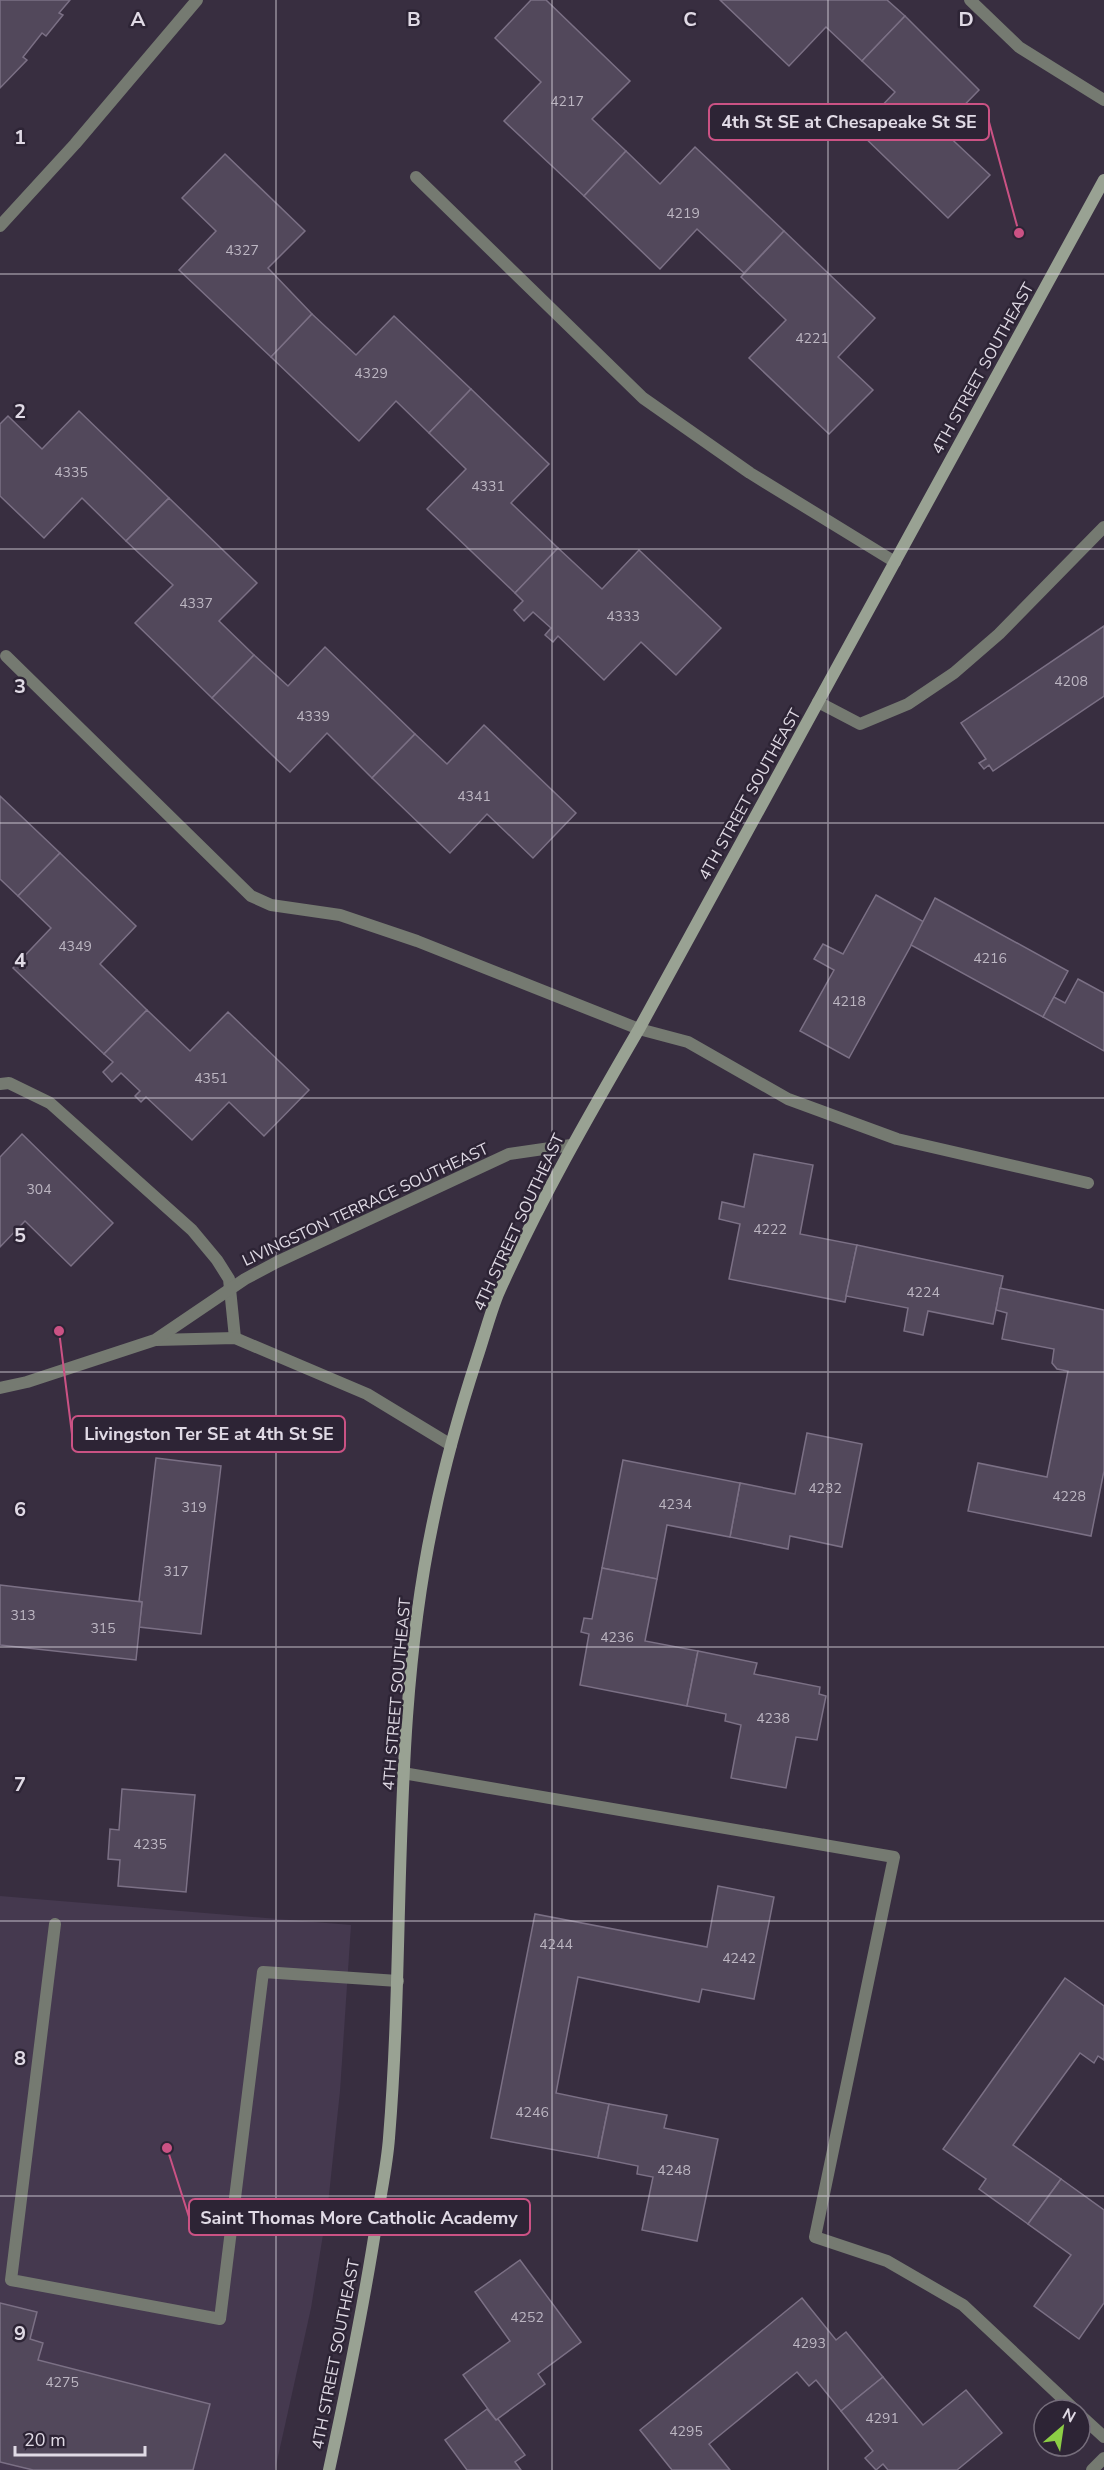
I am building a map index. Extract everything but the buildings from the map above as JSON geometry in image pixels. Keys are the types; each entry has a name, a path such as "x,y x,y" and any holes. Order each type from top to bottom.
{"street":[{"path":"0,226 75,144 197,0"},
{"path":"970,0 1019,47 1104,100"},
{"path":"416,177 643,398 750,473 895,561"},
{"name":"4TH STREET SOUTHEAST","path":"329,2470 363,2312 389,2142 398,1981 403,1773 416,1628 433,1519 451,1444 497,1298 571,1145 639,1029 1104,180"},
{"path":"818,702 860,724 908,704 954,672 999,634 1104,527"},
{"path":"6,656 251,896 271,905 340,915 417,941 639,1029 688,1042 788,1099 897,1139 1088,1184"},
{"path":"0,1084 9,1083 50,1103 192,1230 217,1260 229,1279 235,1338"},
{"name":"LIVINGSTON TERRACE SOUTHEAST","path":"0,1388 27,1382 154,1340 231,1289 277,1262 508,1154 571,1145"},
{"name":"LIVINGSTON TERRACE SOUTHEAST","path":"154,1340 235,1338 367,1394 451,1444"},
{"path":"403,1773 894,1857 815,2237 887,2261 963,2305 1062,2398"},
{"path":"55,1924 5,2277 220,2319 264,1972 398,1981"},
{"path":"1092,2426 1104,2437"},
{"path":"1093,2470 1104,2458"}],"shaded area":[{"path":"0,1896 351,1925 340,2091 328,2204 311,2308 275,2470 0,2470"}],"place":[{"name":"4th St SE at Chesapeake St SE","path":"1019,233"},
{"name":"Livingston Ter SE at 4th St SE","path":"59,1331"},
{"name":"Saint Thomas More Catholic Academy","path":"167,2148"}]}
